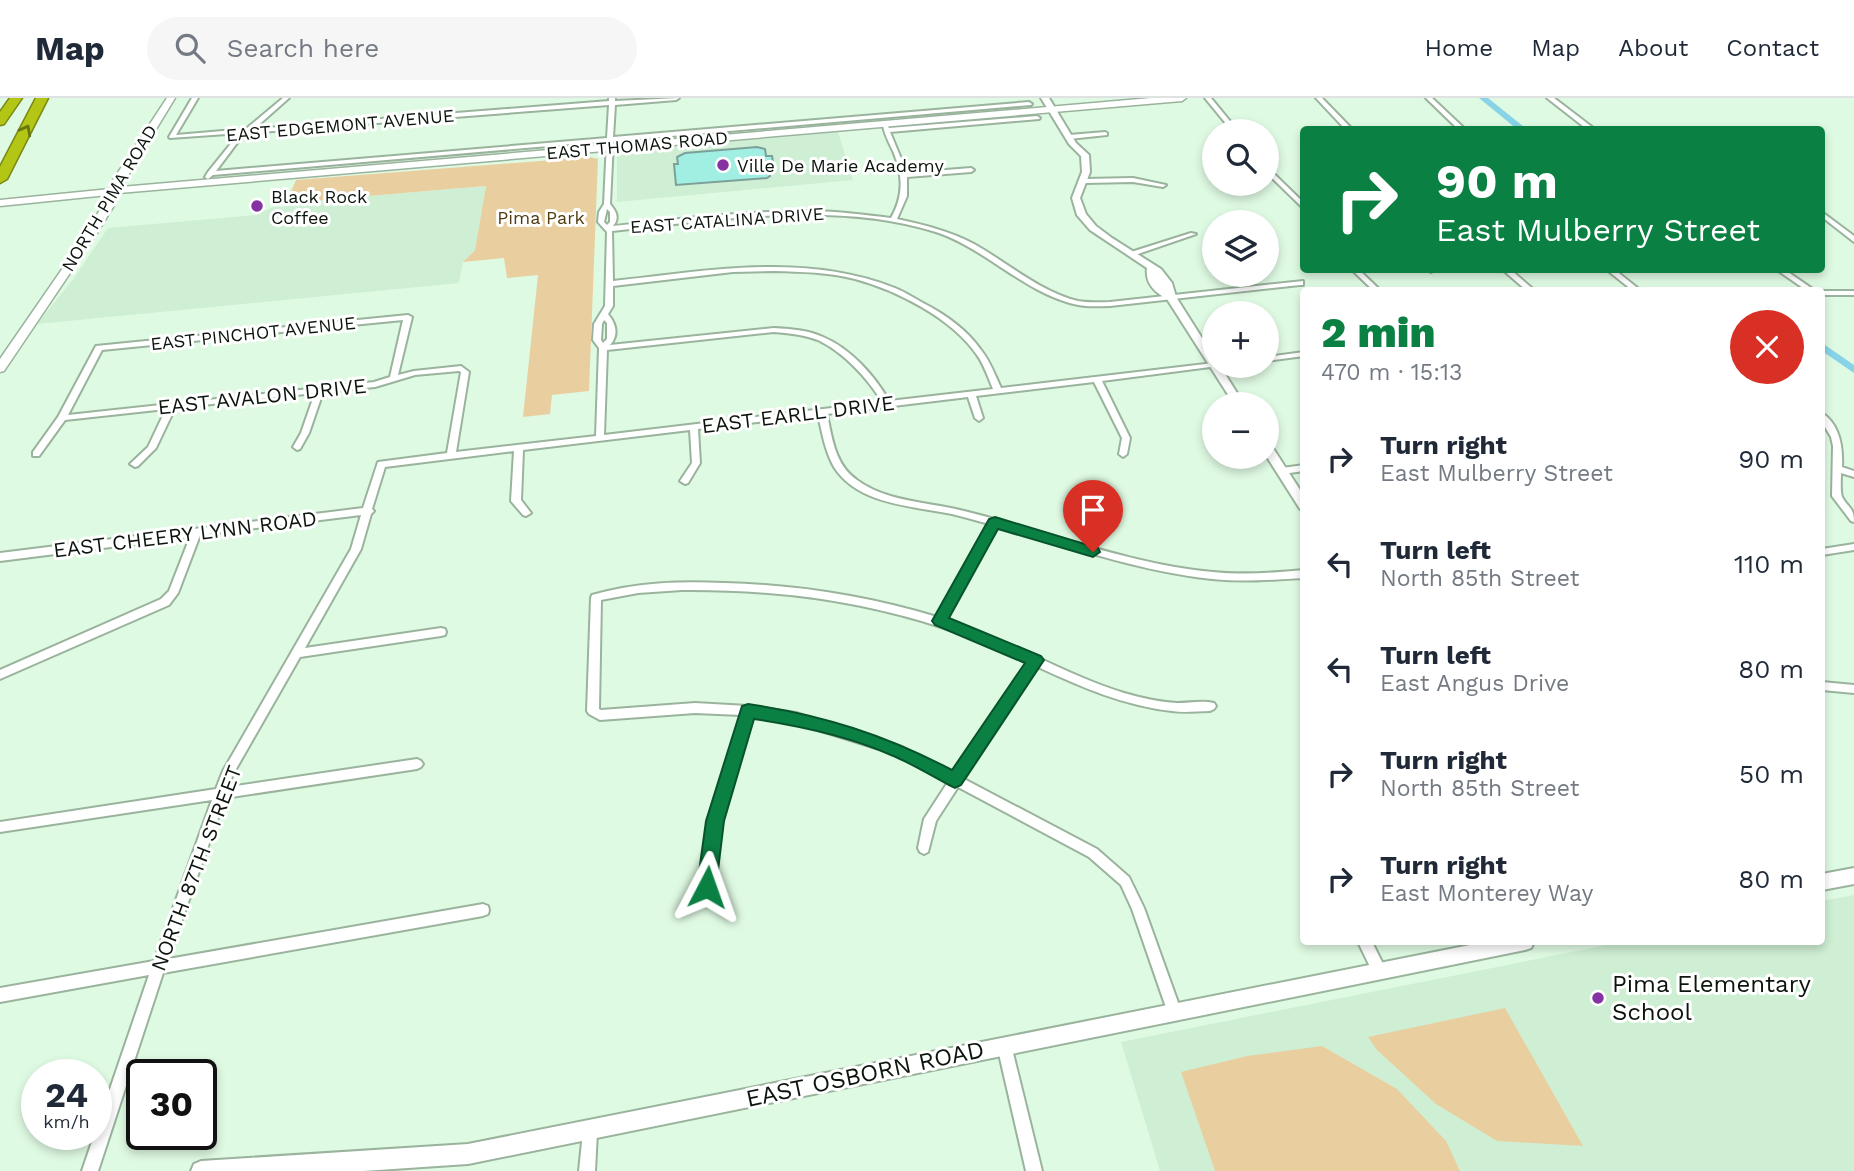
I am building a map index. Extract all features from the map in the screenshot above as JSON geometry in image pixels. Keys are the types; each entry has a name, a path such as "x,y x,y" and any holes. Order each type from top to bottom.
{"highway":[{"path":"0,121 16,98"},
{"path":"0,179 42,98"}],"main road":[{"name":"NORTH PIMA ROAD","path":"0,368 92,233 116,189 118,180 171,98"},
{"name":"EAST THOMAS ROAD","path":"0,203 103,193 208,177 609,144 885,127 1182,98"},
{"path":"92,233 112,217 123,202 208,177"},
{"name":"EAST THOMAS ROAD","path":"0,195 107,186 116,189"}],"street":[{"name":"EAST EDGEMONT AVENUE","path":"195,98 172,137 676,98"},
{"path":"208,177 244,132 286,98"},
{"path":"1045,98 1071,141 1070,149 1074,156 1084,161 1085,181 1076,198 1085,219 1099,235 1132,253 1152,269 1151,279 1158,290 1171,298 1202,346"},
{"path":"1208,98 1226,119"},
{"path":"1319,98 1346,126"},
{"path":"1429,98 1459,126"},
{"path":"1550,98 1588,126"},
{"path":"600,438 603,348 597,340 598,324 609,306 610,232 601,222 602,212 607,204 612,101"},
{"name":"EAST THOMAS ROAD","path":"609,144 1030,104"},
{"name":"EAST THOMAS ROAD","path":"885,127 1037,118"},
{"path":"885,127 905,175 906,199 893,221"},
{"path":"1071,141 1105,134"},
{"path":"905,175 971,170"},
{"path":"1085,181 1133,180 1163,185"},
{"path":"1279,181 1300,203"},
{"name":"EAST CATALINA DRIVE","path":"607,229 793,211 849,214 935,230 963,239 1054,294 1079,303 1110,304 1171,298"},
{"path":"1825,216 1854,240"},
{"path":"1132,253 1193,234"},
{"path":"609,284 768,268 808,268 856,276 909,296 949,323 981,354 998,390"},
{"path":"1358,273 1374,287"},
{"path":"1510,273 1527,287"},
{"path":"1615,273 1632,287"},
{"path":"1785,273 1806,287"},
{"path":"1171,298 1300,283"},
{"path":"1825,293 1854,293"},
{"path":"603,348 611,339 611,323 605,316"},
{"name":"EAST PINCHOT AVENUE","path":"62,418 99,348 408,317 393,380"},
{"path":"603,348 774,330 798,332 822,339 867,375 879,388 887,404"},
{"path":"1279,357 1300,355"},
{"name":"EAST EARLL DRIVE","path":"381,464 1202,366"},
{"name":"EAST AVALON DRIVE","path":"62,418 320,390 393,380 414,373 461,368 465,372 451,456"},
{"path":"1097,379 1126,438 1123,454"},
{"path":"297,447 305,433 320,390"},
{"path":"971,394 979,418"},
{"path":"135,464 152,448 172,406"},
{"path":"822,411 834,461 842,473 856,485 875,494 995,522 1157,569 1241,578 1300,574"},
{"path":"36,454 62,418"},
{"path":"1825,420 1838,440 1836,496 1854,519"},
{"path":"685,481 696,463 694,427"},
{"path":"519,448 516,501 526,513"},
{"name":"NORTH 87TH STREET","path":"90,1171 158,968 221,794 246,740 356,549 381,464"},
{"path":"1279,466 1300,500"},
{"path":"1282,471 1300,469"},
{"path":"1838,469 1854,474"},
{"name":"EAST CHEERY LYNN ROAD","path":"0,557 369,511"},
{"path":"940,621 995,522"},
{"path":"0,675 165,602 173,593 197,532"},
{"path":"1825,552 1854,547"},
{"path":"1174,1011 1138,908 1125,881 1093,853 898,750 848,732 796,718 748,711 695,708 600,715 593,711 596,598 623,590 668,586 745,587 829,595 940,621 1078,680 1130,698 1171,707 1210,706"},
{"path":"298,653 441,632"},
{"path":"924,848 930,818 1036,660"},
{"path":"1825,686 1854,689"},
{"path":"707,887 715,821 748,711"},
{"path":"0,827 417,764"},
{"path":"1825,881 1854,876"},
{"path":"0,995 483,910"},
{"path":"1366,945 1380,972"},
{"name":"EAST OSBORN ROAD","path":"201,1171 270,1164 426,1159 468,1154 590,1132 1004,1045 1510,945"},
{"path":"1004,1045 1034,1171"},
{"path":"587,1171 590,1132"}],"shaded area":[{"path":"838,132 853,180 617,202 617,156 622,152"},
{"path":"486,186 475,250 463,262 459,283 37,324 74,278 108,228 256,215 273,207 284,207 286,203"},
{"name":"Pima Elementary School","path":"1854,895 1854,1171 1160,1171 1121,1042 1607,945 1825,945 1825,900"}],"green space":[{"name":"Pima Park","path":"590,157 598,159 589,391 552,395 550,414 523,417 538,275 507,278 504,258 463,262 475,250 486,186 286,203 296,180"},
{"path":"1505,1008 1583,1146 1497,1141 1436,1104 1377,1050 1368,1037"},
{"path":"1322,1046 1397,1089 1446,1141 1460,1171 1215,1171 1181,1072 1247,1056"}],"building":[{"name":"Ville De Marie Academy","path":"757,147 765,149 766,156 772,156 774,168 768,168 770,176 767,178 676,185 674,164 678,164 677,157 685,153"}],"waterway":[{"path":"1483,98 1519,126"},
{"path":"1825,348 1854,370"}],"place":[{"name":"Ville De Marie Academy","path":"723,165"},
{"name":"Black Rock Coffee","path":"257,206"},
{"name":"Pima Elementary School","path":"1598,998"}],"route":[{"path":"707,887 709,852 715,821 748,711 796,718 848,732 898,750 955,780 1036,660 940,621 995,522 1093,552"}]}
